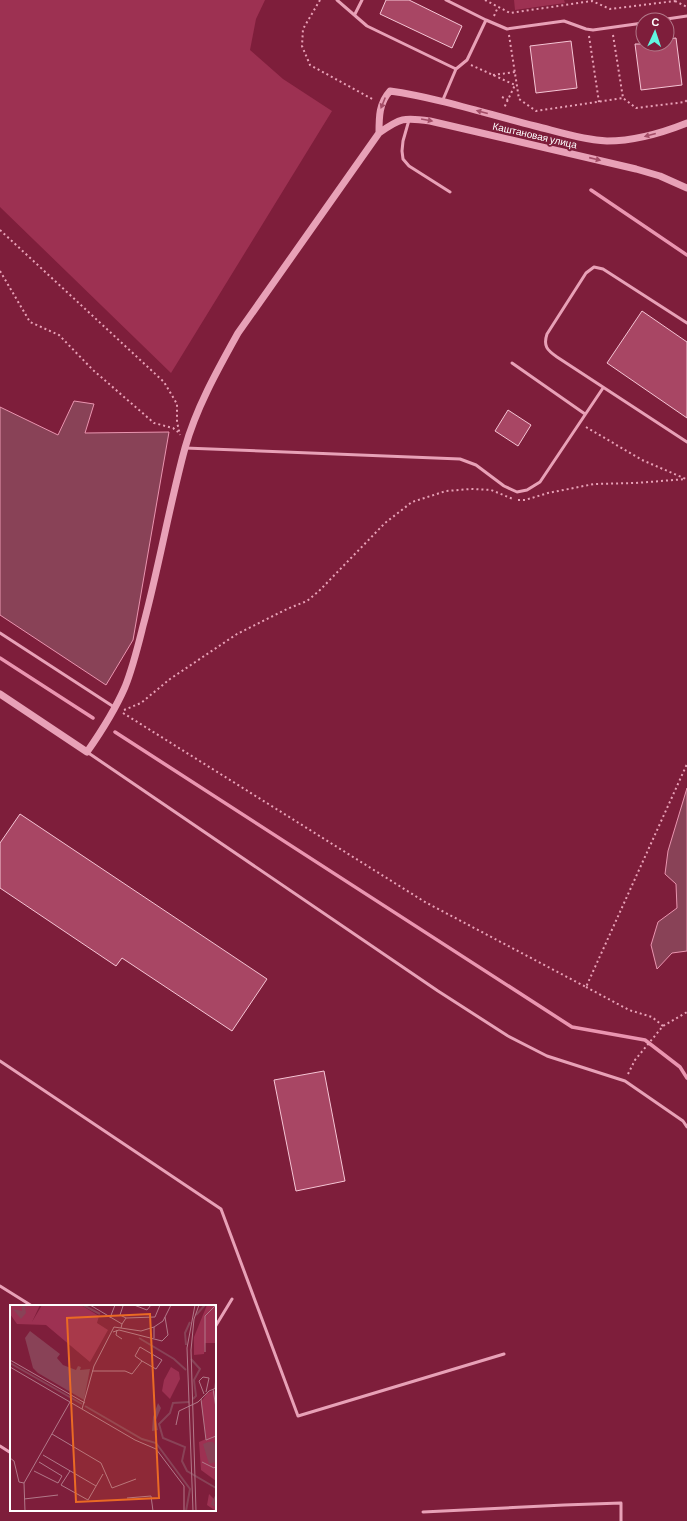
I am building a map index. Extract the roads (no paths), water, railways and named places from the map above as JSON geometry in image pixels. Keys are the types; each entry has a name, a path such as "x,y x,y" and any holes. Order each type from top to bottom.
{"street":[{"name":"Каштановая улица","path":"379,133 380,110 384,98 390,91 442,102 575,137 607,141 636,138 687,123"},
{"name":"Каштановая улица","path":"379,133 394,122 410,118 430,121 636,169 660,176 687,188"},
{"path":"0,694 87,752 117,710 132,666 144,623 185,446 208,389 218,367 238,333 379,133"}],"lane":[{"path":"337,0 355,14 367,26 456,69"},
{"path":"355,14 362,0"},
{"path":"446,0 505,29 564,21 588,30 635,23"},
{"path":"675,18 687,16"},
{"path":"442,102 456,69 468,58 486,20"},
{"path":"410,118 403,142 403,159 409,166 450,192"},
{"path":"687,323 603,268 594,267 586,273 544,341 548,350 603,388 687,442"},
{"path":"512,363 585,414"},
{"path":"185,446 460,460 476,465 504,486 517,492 527,490 540,482 603,388"},
{"path":"0,633 117,710"},
{"path":"87,752 438,991 508,1036 547,1056 625,1081 683,1121 687,1127"},
{"path":"0,1061 221,1208 298,1416 504,1354"},
{"path":"0,1286 30,1305"},
{"path":"216,1325 232,1299"},
{"path":"0,1446 10,1452"},
{"path":"423,1512 621,1503 621,1521"}],"waterway":[{"path":"591,190 687,255"},
{"path":"0,658 93,718"},
{"path":"115,732 572,1027 645,1040 680,1067 687,1078"}]}
